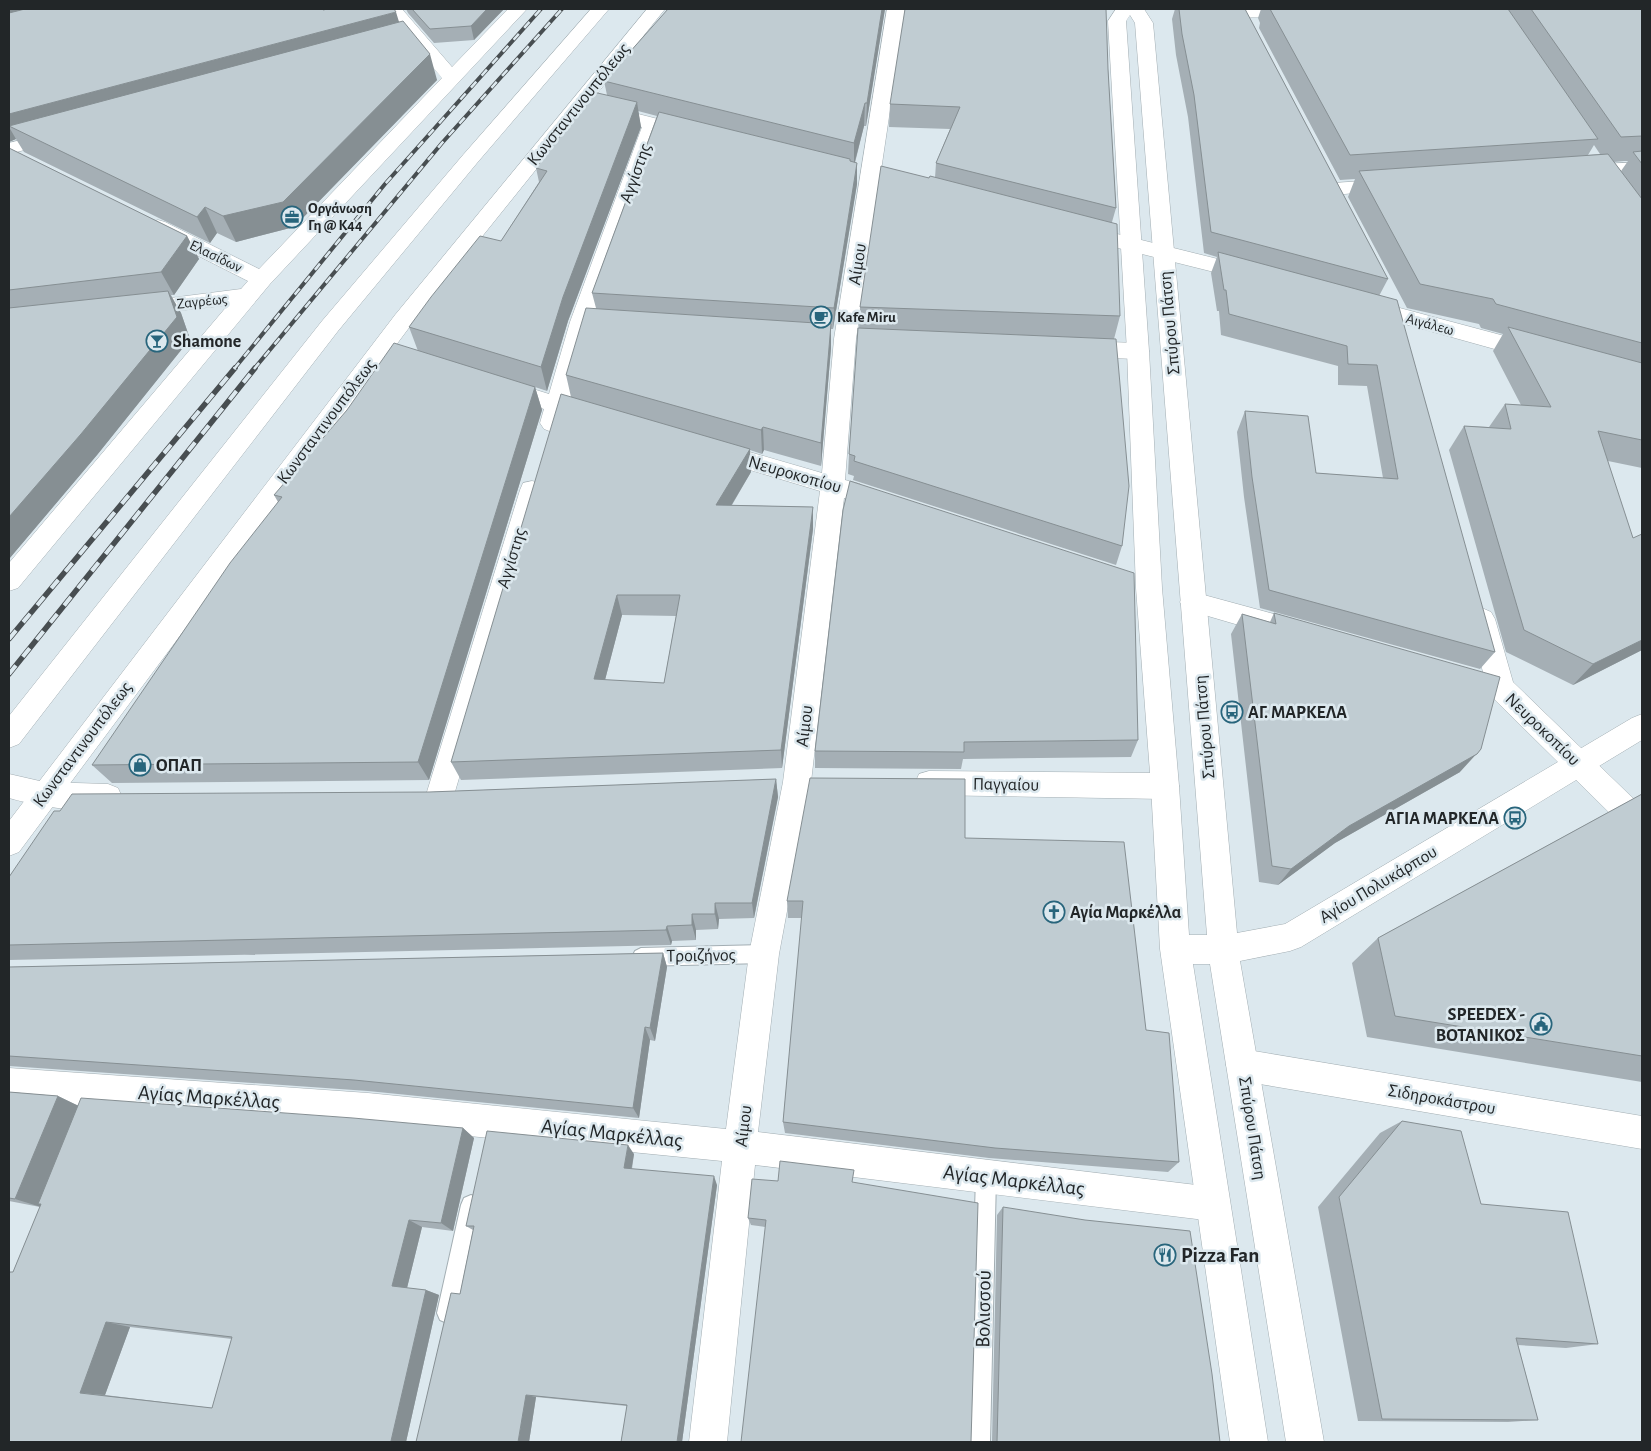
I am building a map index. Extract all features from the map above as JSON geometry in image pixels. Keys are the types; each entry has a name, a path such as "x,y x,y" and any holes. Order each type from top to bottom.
{"street":[{"path":"394,9 452,79"},
{"path":"9,581 262,278 518,9"},
{"path":"9,736 330,326 470,159 600,9"},
{"name":"Κωνσταντινουπόλεως","path":"9,843 44,795 390,352 578,104 656,9"},
{"name":"Αίμου","path":"708,1442 740,1146 764,954 797,782 833,485 845,339 896,9"},
{"name":"Σπύρου Πάτση","path":"1125,9 1117,21 1138,351 1139,585 1165,786 1175,949 1249,1442"},
{"name":"Σπύρου Πάτση","path":"1135,9 1144,23 1223,950 1304,1442"},
{"path":"1207,9 1243,17 1302,9"},
{"path":"398,43 417,38"},
{"path":"578,104 709,138"},
{"name":"Αγγίστης","path":"546,444 558,406 591,322 653,124"},
{"path":"9,149 66,134"},
{"path":"1560,172 1642,168"},
{"path":"1333,189 1412,183"},
{"name":"Ελασίδων","path":"140,218 262,278"},
{"path":"1058,226 1267,279"},
{"path":"1385,290 1400,325"},
{"name":"Ζαγρέως","path":"118,311 247,296"},
{"name":"Αιγάλεω","path":"1351,302 1400,325 1558,359"},
{"path":"1060,348 1138,351"},
{"path":"483,382 615,422"},
{"name":"Νευροκοπίου","path":"691,444 870,497"},
{"name":"Αγγίστης","path":"440,795 538,472"},
{"path":"1193,602 1302,632"},
{"path":"1477,602 1501,688"},
{"name":"Νευροκοπίου","path":"1461,677 1501,688 1642,826"},
{"name":"Αγίου Πολυκάρπου","path":"1175,949 1223,950 1290,937 1642,726"},
{"path":"768,783 827,782"},
{"name":"Παγγαίου","path":"906,783 1165,786"},
{"path":"9,786 44,795 129,798"},
{"path":"411,795 470,794"},
{"name":"Σιδηροκάστρου","path":"1242,1065 1642,1133"},
{"name":"Αγίας Μαρκέλλας","path":"9,1084 96,1098 324,1105 488,1130 740,1146 1213,1204"}],"lane":[{"name":"Τροιζήνος","path":"625,957 764,954"},
{"name":"Βολισσού","path":"979,1442 986,1177"},
{"path":"443,1335 475,1188"}],"building":[{"path":"25,9 394,9 396,12 9,114 9,13"},
{"path":"412,9 487,9 471,26 430,29"},
{"path":"668,9 882,9 867,103 865,103 854,143 604,81"},
{"path":"905,9 1106,9 1116,208 936,163 960,107 890,104"},
{"path":"1179,9 1245,9 1388,279 1211,232 1194,95"},
{"path":"1270,9 1508,9 1598,139 1350,155"},
{"path":"1531,9 1642,9 1642,136 1621,137"},
{"path":"403,21 430,54 283,202 223,216 205,207 197,217 9,126"},
{"path":"593,92 637,102 563,297 541,367 409,327 480,236 501,241 547,171 536,168"},
{"path":"659,112 850,159 850,161 857,163 834,308 592,293"},
{"path":"9,148 187,236 161,272 9,290"},
{"path":"1642,151 1642,164 1633,152"},
{"path":"1608,154 1642,199 1642,343 1496,304 1493,299 1420,284 1359,171"},
{"path":"881,166 929,178 930,176 1117,224 1120,316 860,307"},
{"path":"1218,252 1397,300 1495,652 1269,590 1252,477 1245,411 1308,416 1316,473 1398,479 1377,365 1348,364 1347,346 1229,314"},
{"path":"168,291 177,317 81,434 9,517 9,308"},
{"path":"586,308 831,324 821,443 763,427 761,430 566,375"},
{"path":"1508,327 1642,363 1642,440 1598,431 1633,538 1642,534 1642,640 1593,664 1524,630 1464,426 1511,429 1505,404 1551,407"},
{"path":"858,328 1116,339 1129,486 1122,546 854,461 855,456 849,454"},
{"path":"394,343 535,387 418,762 92,765 230,563 282,497 274,495 347,410"},
{"path":"561,394 750,449 716,505 813,507 781,750 451,762","holes":["617,595 680,595 664,683 594,679"]},
{"path":"850,481 1134,573 1138,740 964,742 964,752 815,751 843,510"},
{"path":"1274,613 1500,677 1481,749 1477,754 1349,826 1291,869 1272,866 1242,614 1276,624"},
{"path":"810,778 965,779 965,838 1124,842 1146,1030 1169,1033 1179,1162 995,1148 783,1122 803,901 787,901"},
{"path":"776,779 752,903 715,903 715,914 692,914 692,925 667,926 666,930 9,945 9,877 54,811 60,811 72,794 429,792"},
{"path":"1642,794 1642,1056 1395,1016 1378,938"},
{"path":"663,953 650,1028 645,1027 633,1108 354,1080 9,1056 9,967"},
{"path":"9,1092 58,1096 15,1199 9,1198"},
{"path":"81,1098 463,1128 441,1223 409,1220 392,1286 426,1290 392,1442 9,1442 9,1274 13,1272 41,1204 38,1204","holes":["106,1322 232,1337 212,1408 80,1393"]},
{"path":"1402,1121 1461,1131 1481,1204 1568,1212 1598,1344 1516,1338 1538,1420 1382,1419 1339,1197"},
{"path":"487,1131 628,1145 624,1168 714,1176 677,1442 621,1442 627,1405 526,1395 518,1442 416,1442 451,1293 460,1294 474,1226 466,1226"},
{"path":"780,1161 854,1170 852,1182 978,1203 971,1442 741,1442 766,1220 748,1218 752,1179 778,1181"},
{"path":"1003,1207 1085,1220 1190,1231 1212,1374 1220,1442 997,1442"}],"railway":[{"path":"234,369 385,184 541,9"},
{"path":"254,369 442,143 562,9"},
{"path":"9,639 235,368"},
{"path":"9,674 255,368"}],"place":[{"name":"Οργάνωση Γη @ Κ44","path":"292,217"},
{"name":"Kafe Miru","path":"821,317"},
{"name":"Shamone","path":"157,341"},
{"name":"ΑΓ. ΜΑΡΚΕΛΑ","path":"1232,712"},
{"name":"ΟΠΑΠ","path":"140,765"},
{"name":"ΑΓΙΑ ΜΑΡΚΕΛΑ","path":"1515,818"},
{"name":"Αγία Μαρκέλλα","path":"1054,912"},
{"name":"SPEEDEX - ΒΟΤΑΝΙΚΟΣ","path":"1541,1024"},
{"name":"Pizza Fan","path":"1165,1255"}]}
